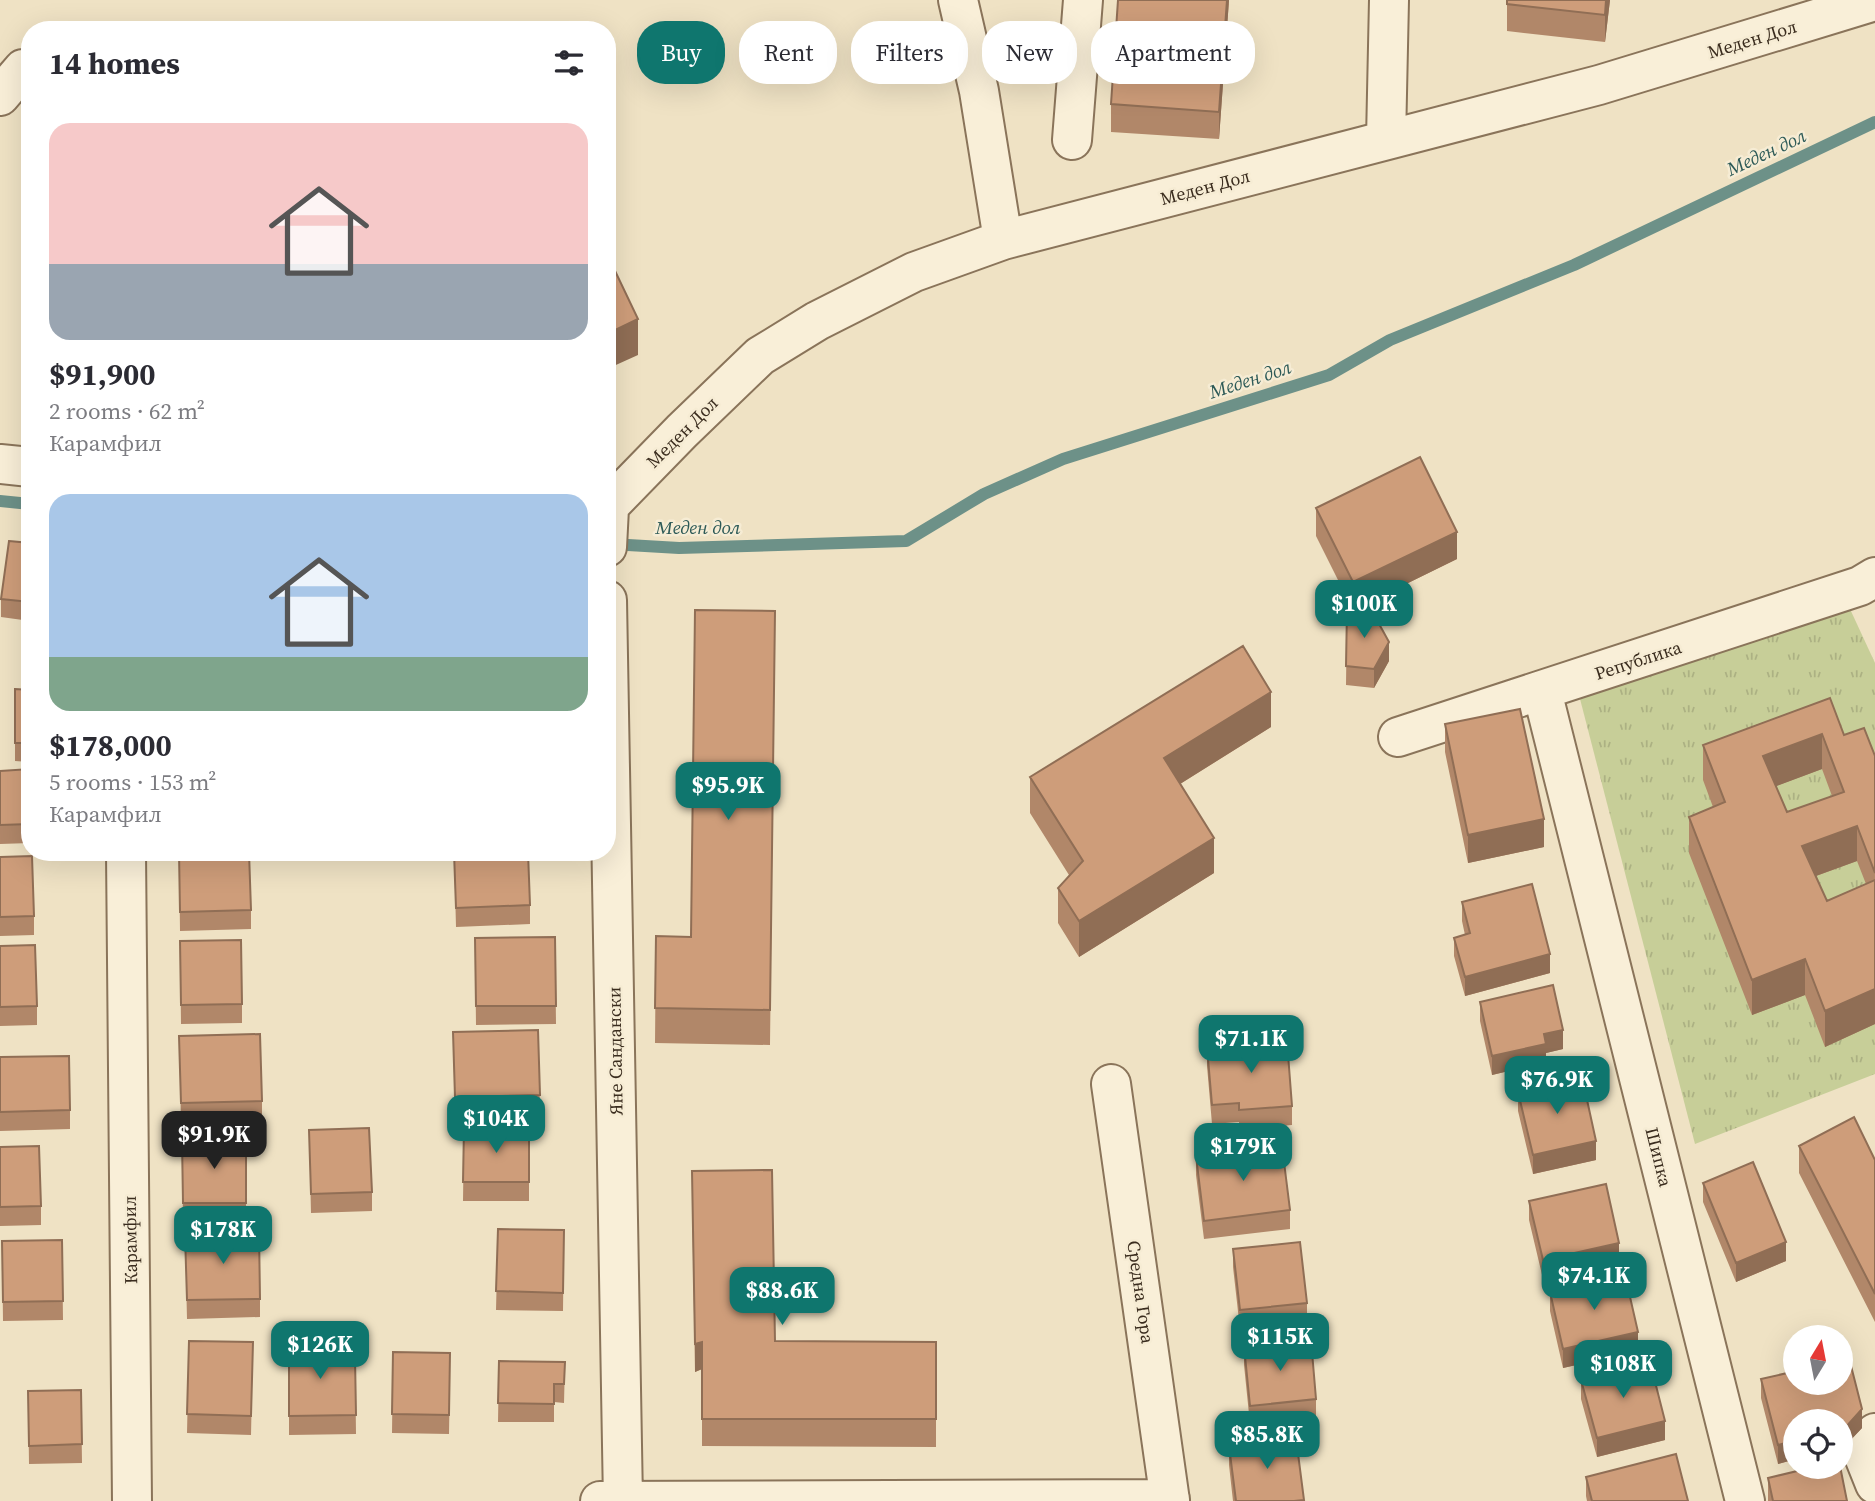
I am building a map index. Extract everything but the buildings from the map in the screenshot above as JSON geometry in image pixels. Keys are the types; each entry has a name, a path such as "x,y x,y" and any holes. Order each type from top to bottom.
{"street":[{"path":"958,0 979,91 1003,240"},
{"path":"1072,140 1083,0"},
{"path":"1386,140 1389,0"},
{"name":"Меден Дол","path":"616,506 682,431 760,356 817,321 914,272 1003,240 1599,85 1875,1"},
{"path":"0,96 21,71"},
{"path":"0,464 21,466"},
{"name":"Република","path":"1398,737 1860,586 1875,577"},
{"name":"Шипка","path":"1542,691 1745,1501"},
{"name":"Карамфил","path":"126,861 132,1501"},
{"name":"Яне Сандански","path":"612,861 623,1501"},
{"name":"Средна Гора","path":"1111,1084 1170,1500"},
{"path":"1875,1433 1861,1449 1875,1484"},
{"path":"600,1501 1170,1500"}],"green space":[{"path":"1850,609 1875,663 1875,1074 1695,1144 1579,695"}],"waterway":[{"name":"Меден дол","path":"616,544 679,548 906,541 984,494 1063,459 1329,375 1390,340 1574,265 1875,122"},
{"name":"Меден дол","path":"0,501 21,503"}]}
